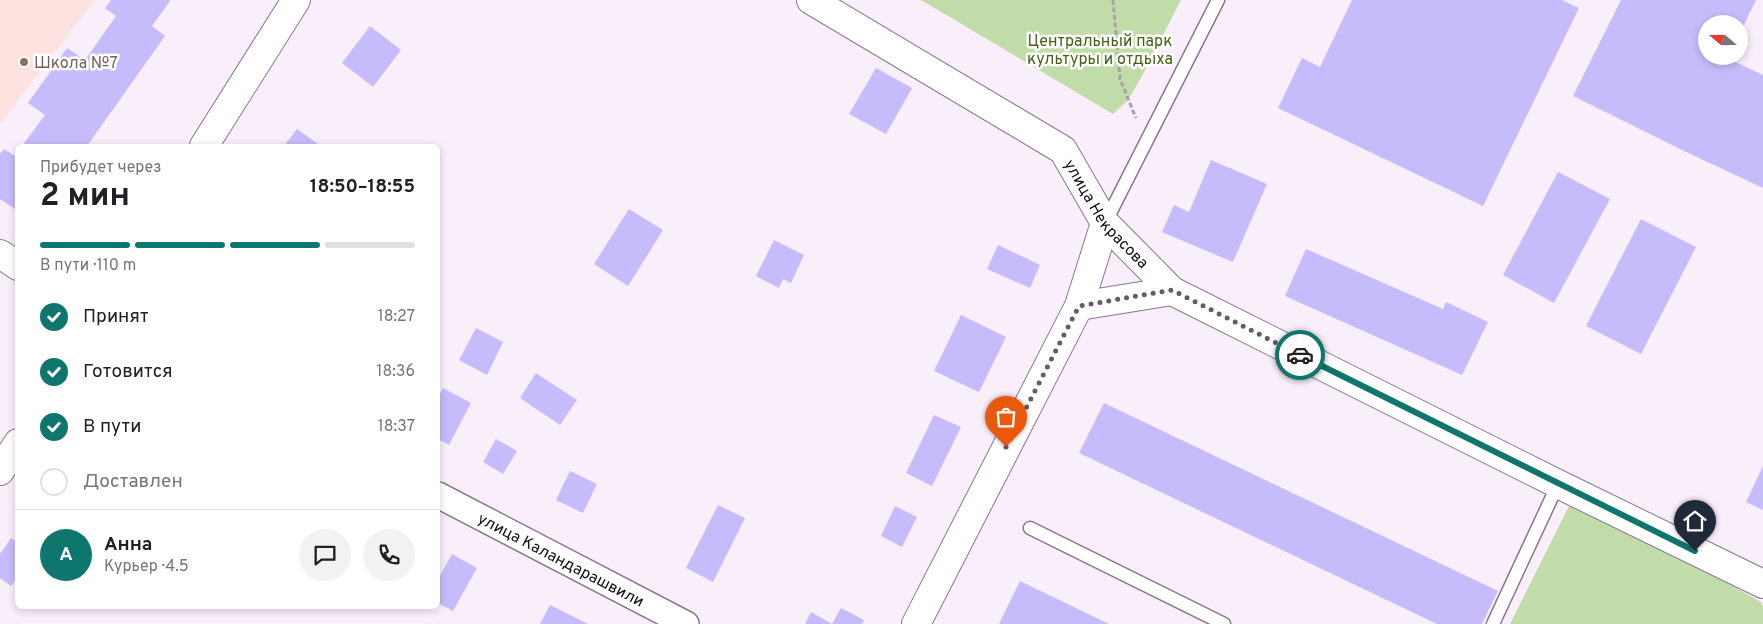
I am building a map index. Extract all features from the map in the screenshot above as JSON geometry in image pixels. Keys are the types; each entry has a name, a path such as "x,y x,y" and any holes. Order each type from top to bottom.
{"main road":[{"path":"205,144 296,0"},
{"name":"улица Некрасова","path":"811,0 1063,150 1105,224 1172,290 1558,484 1763,584"},
{"path":"916,624 1079,306 1105,224"},
{"path":"0,254 15,264"},
{"path":"1079,306 1172,290"},
{"path":"0,472 15,448"}],"street":[{"name":"улица Каландарашвили","path":"440,496 686,624"}],"lane":[{"path":"1105,224 1218,0"},
{"path":"1493,624 1558,484"},
{"path":"1030,528 1224,624"}],"path":[{"path":"1113,0 1120,79 1146,142"}],"shaded area":[{"name":"Школа №7","path":"0,0 95,0 0,124"}],"green space":[{"name":"Центральный парк культуры и отдыха","path":"921,0 1181,0 1128,100 1113,114"},
{"path":"1574,496 1761,602 1763,607 1763,624 1510,624"}],"building":[{"name":"Школа №7","path":"111,0 169,0 152,26 165,36 88,144 23,144 45,115 28,103 67,48 85,60 116,16 105,8"},
{"path":"1352,0 1562,0 1579,8 1483,206 1278,108 1302,58 1320,67"},
{"path":"1621,0 1756,0 1748,16 1698,15 1698,65 1742,65 1763,75 1763,188 1682,150 1573,96"},
{"path":"370,26 401,50 373,87 342,63"},
{"path":"876,68 912,88 886,134 849,114"},
{"path":"297,129 318,144 286,144"},
{"path":"4,149 15,156 15,209 0,199 0,154"},
{"path":"1211,160 1267,184 1233,262 1162,232 1174,205 1189,212"},
{"path":"1558,172 1610,199 1554,303 1503,275"},
{"path":"629,209 663,230 628,286 594,264"},
{"path":"1641,219 1696,247 1641,354 1586,326"},
{"path":"774,240 804,255 791,283 783,279 779,288 756,276"},
{"path":"998,245 1040,265 1030,288 987,269"},
{"path":"1306,249 1443,309 1446,302 1488,322 1462,375 1285,296"},
{"path":"961,315 1006,337 979,392 934,371"},
{"path":"476,328 503,342 487,375 459,360"},
{"path":"536,373 577,400 560,425 520,398"},
{"path":"443,388 471,403 449,445 440,440 440,394"},
{"path":"1104,403 1498,591 1482,624 1437,624 1079,453"},
{"path":"934,415 961,427 932,486 906,473"},
{"path":"496,439 517,451 503,474 483,462"},
{"path":"1763,466 1763,510 1746,502"},
{"path":"570,471 597,484 583,513 556,500"},
{"path":"718,505 745,518 713,582 686,568"},
{"path":"895,506 917,517 902,547 881,536"},
{"path":"11,538 15,541 15,581 11,586 0,578 0,554"},
{"path":"452,554 477,568 453,611 440,604 440,575"},
{"path":"1020,581 1109,624 999,624"},
{"path":"550,605 588,624 540,624"},
{"path":"841,608 864,620 862,624 832,624"},
{"path":"811,612 832,624 805,624"}],"way so far":[{"path":"1006,447 1079,306 1172,290 1300,355"}],"place":[{"name":"Школа №7","path":"24,62"}],"route":[{"path":"1300,355 1695,551"}]}
